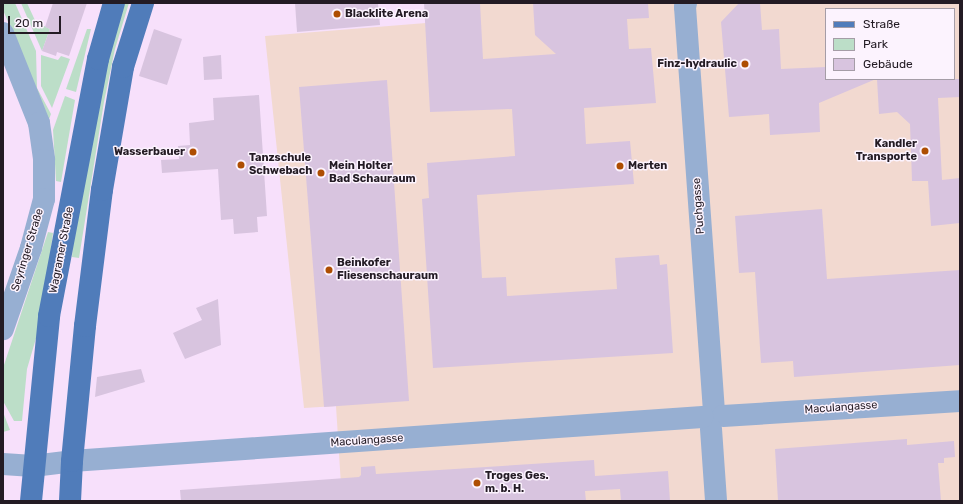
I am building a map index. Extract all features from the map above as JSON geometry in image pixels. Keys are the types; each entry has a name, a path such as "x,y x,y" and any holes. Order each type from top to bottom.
{"main road":[{"name":"Wagramer Straße","path":"31,501 33,466 49,316 98,59 114,3"},
{"path":"70,501 72,461 104,183 123,67 143,3"}],"street":[{"name":"Puchgasse","path":"686,3 684,7 712,418 716,501"},
{"name":"Seyringer Straße","path":"3,33 39,123 44,160 42,206 31,248 3,329"},
{"name":"Maculangasse","path":"3,464 33,466 72,461 960,401"}],"shaded area":[{"path":"425,3 960,3 960,501 342,501 336,406 304,408 265,36 426,23"}],"green space":[{"path":"3,3 15,3 36,51 37,88 51,114 48,122 38,93 3,10"},
{"path":"21,3 27,3 39,29 44,26 50,29 42,51"},
{"path":"117,3 129,3 115,49 104,102 79,258 72,257 76,194"},
{"path":"87,29 91,29 76,92 66,89"},
{"path":"41,55 58,60 61,56 70,59 52,108 41,86"},
{"path":"65,96 75,100 61,182 56,181 53,130"},
{"path":"48,232 53,233 42,318 27,369 22,421 14,421 3,401 3,368"},
{"path":"3,412 10,430 3,432"}],"building":[{"path":"53,3 87,3 69,56 57,52 56,56 42,51 50,29 45,27"},
{"name":"Blacklite Arena","path":"295,3 378,3 380,25 297,32"},
{"path":"424,3 480,3 483,59 556,54 535,35 533,3 648,3 649,18 627,19 629,49 651,48 656,103 584,108 586,144 630,141 634,184 477,195 482,278 506,277 507,296 617,289 615,258 659,255 660,265 667,264 673,353 433,368 422,199 429,198 427,163 515,156 512,109 430,112"},
{"path":"739,3 760,3 762,30 779,29 781,69 825,67 825,80 874,80 819,103 820,132 770,135 769,114 729,117 721,22"},
{"path":"154,29 182,39 167,85 139,76"},
{"path":"221,55 222,79 204,80 203,57"},
{"path":"960,79 960,97 938,98 942,180 960,178 960,223 931,226 928,181 912,181 910,124 897,112 879,114 877,80"},
{"path":"387,80 409,401 324,407 299,87"},
{"name":"Tanzschule Schwebach","path":"259,95 267,216 257,217 258,232 234,234 233,219 221,220 218,169 162,173 161,160 179,159 178,146 190,145 189,123 214,120 213,98"},
{"path":"822,209 827,279 960,270 960,365 794,377 793,361 761,363 755,272 739,273 735,216"},
{"path":"218,299 221,345 185,359 173,333 202,320 196,308"},
{"path":"141,369 145,382 95,397 97,377"},
{"path":"907,439 907,445 954,441 955,457 944,458 944,463 938,463 941,501 778,501 775,449"},
{"name":"Troges Ges. m. b. H.","path":"594,460 595,476 668,471 670,501 621,501 620,489 585,491 586,501 181,501 180,490 359,477 361,475 361,467 375,466 376,474"}],"place":[{"name":"Blacklite Arena","path":"337,14"},
{"name":"Finz-hydraulic","path":"745,64"},
{"name":"Kandler Transporte","path":"925,151"},
{"name":"Wasserbauer","path":"193,152"},
{"name":"Tanzschule Schwebach","path":"241,165"},
{"name":"Merten","path":"620,166"},
{"name":"Mein Holter Bad Schauraum","path":"321,173"},
{"name":"Beinkofer Fliesenschauraum","path":"329,270"},
{"name":"Troges Ges. m. b. H.","path":"477,483"}]}
